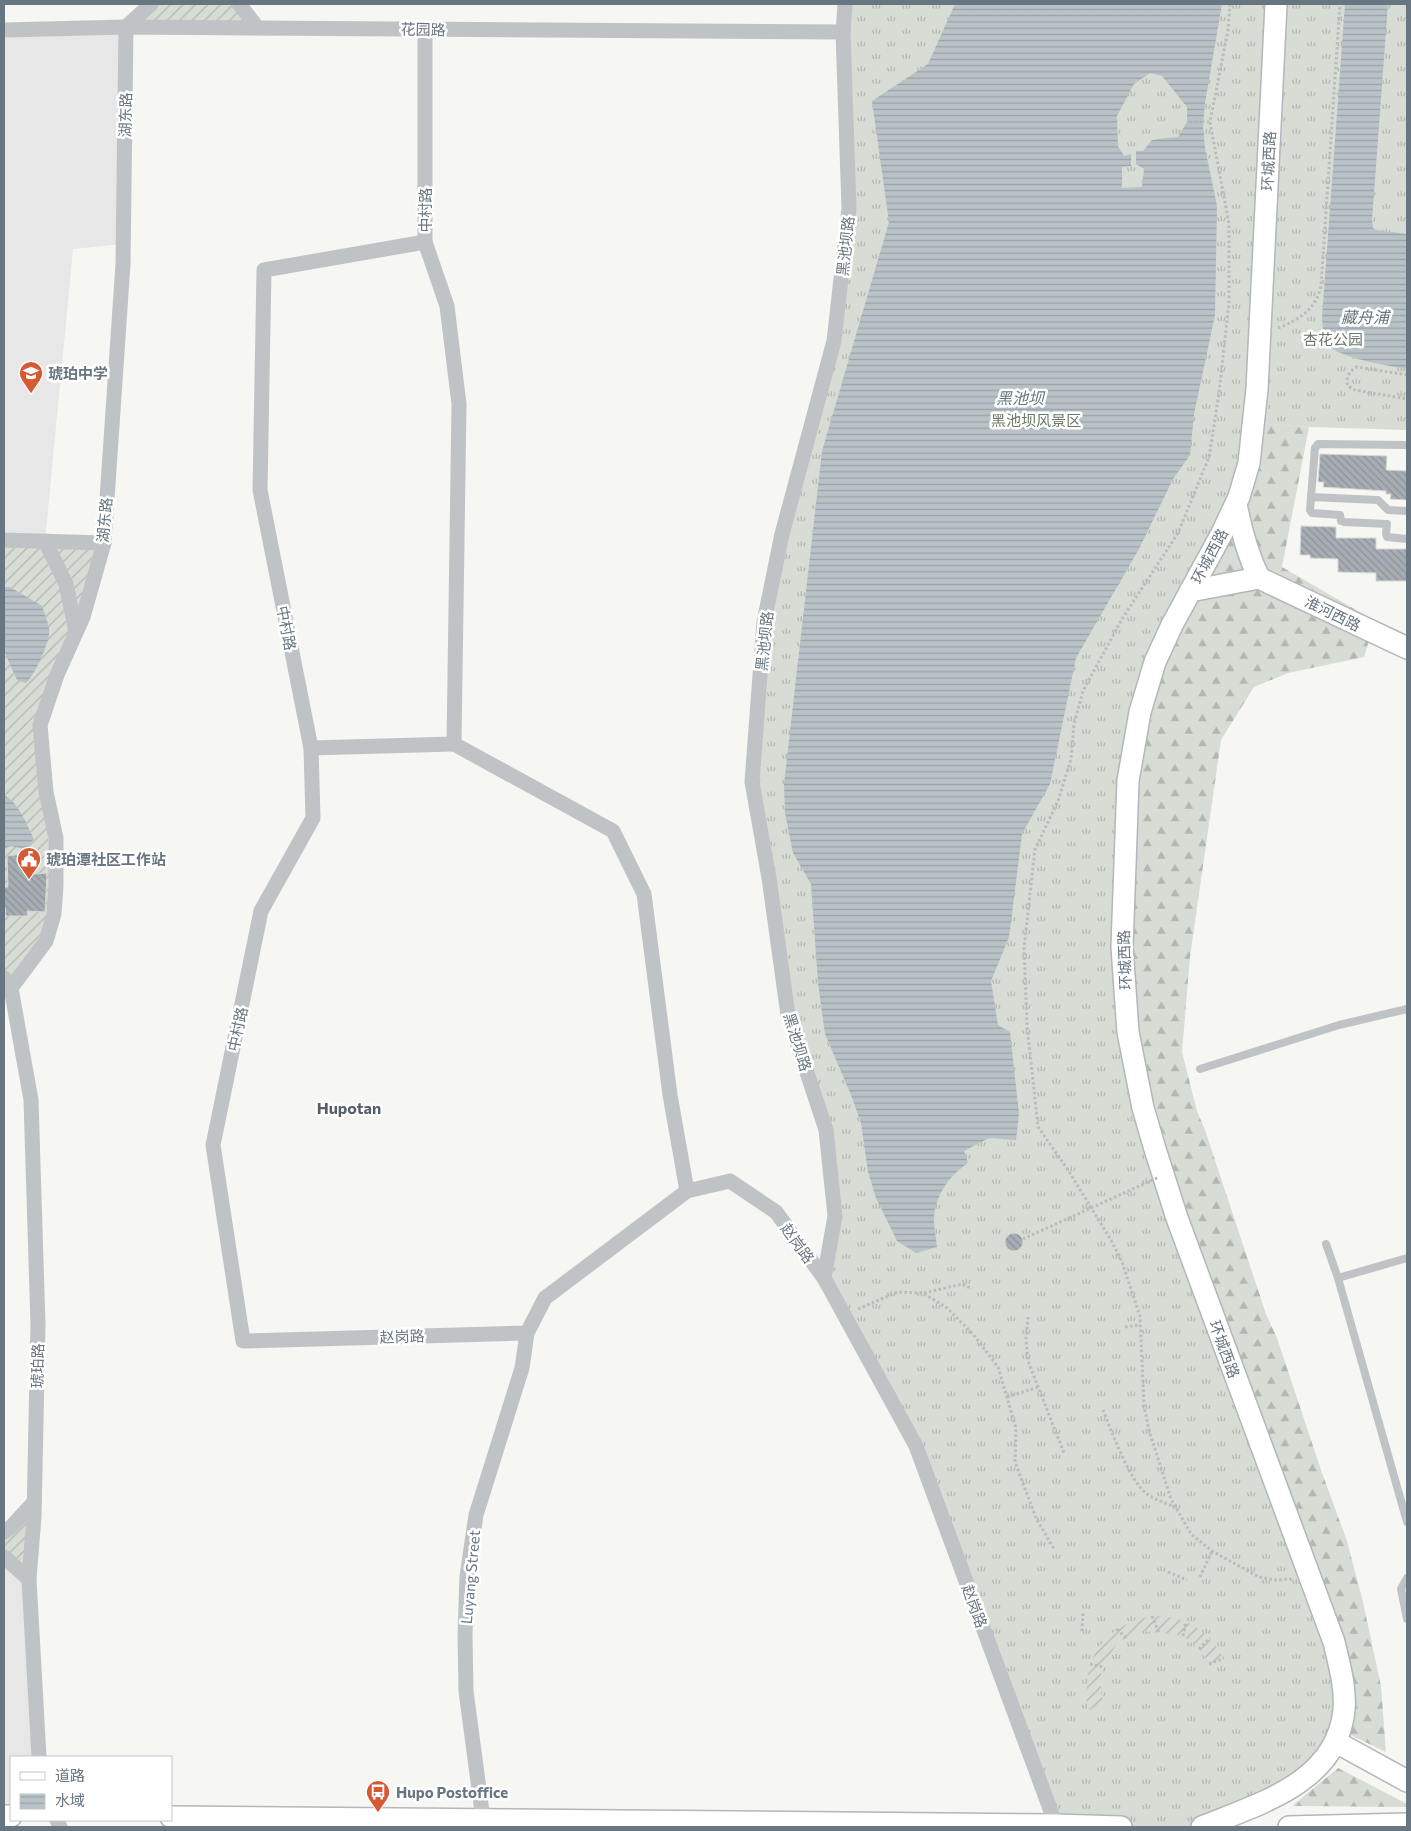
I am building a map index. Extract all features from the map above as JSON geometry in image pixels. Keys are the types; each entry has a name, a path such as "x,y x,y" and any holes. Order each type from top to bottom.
{"street":[{"path":"126,26 150,4"},
{"path":"239,4 257,27"},
{"name":"黑池坝路","path":"824,1278 835,1216 826,1130 788,1015 752,782 764,622 782,534 834,341 849,208 843,32 845,4"},
{"name":"环城西路","path":"1202,1827 1278,1796 1301,1782 1336,1742 1344,1709 1341,1670 1334,1642 1177,1218 1143,1108 1128,1032 1122,939 1130,762 1140,712 1155,662 1172,625 1236,504 1249,462 1259,336 1276,4"},
{"name":"花园路","path":"4,30 126,26 843,32"},
{"name":"湖东路","path":"7,983 46,941 54,914 56,838 46,792 40,725 57,675 83,617 104,543 123,264 126,26"},
{"name":"中村路","path":"243,1341 213,1146 261,911 313,818 311,748 260,490 264,270 425,242 425,29"},
{"path":"425,242 447,306 459,404 454,744"},
{"path":"1190,591 1259,578 1248,555 1236,504"},
{"path":"4,540 104,543"},
{"path":"45,541 66,584 76,632"},
{"name":"淮河西路","path":"1259,578 1407,648"},
{"path":"311,748 454,744 613,831 644,894 670,1095 687,1191"},
{"name":"琥珀路","path":"7,983 31,1100 38,1325 34,1502 29,1579 39,1756"},
{"name":"赵岗路","path":"243,1341 527,1332 545,1298 687,1191 730,1181 776,1212 824,1278 916,1446 1056,1825"},
{"name":"Luyang Street","path":"484,1824 466,1692 467,1576 476,1515 522,1368 527,1332"},
{"path":"4,1532 34,1502"},
{"path":"4,1557 29,1579"},
{"path":"1336,1742 1407,1781"},
{"path":"172,1817 484,1824 1056,1825 1121,1827"},
{"path":"1289,1827 1407,1824"}],"lane":[{"path":"1387,524 1344,522 1341,521 1341,516 1339,515 1312,513 1310,510 1315,448 1318,444 1407,445"},
{"path":"1311,497 1378,500 1388,510 1407,511"},
{"path":"1388,510 1387,537 1407,539"},
{"path":"1200,1069 1339,1025 1407,1009"},
{"path":"1326,1244 1338,1278 1407,1522"},
{"path":"1338,1278 1407,1258"},
{"path":"1407,1578 1401,1589 1407,1619"}],"path":[{"path":"1230,4 1228,30 1210,122 1228,224 1228,302 1219,393 1209,457 1178,533 1122,619 1083,691 1074,724 1071,759 1058,801 1035,849 1024,948 1027,1026 1038,1127 1068,1170 1111,1240 1122,1262 1140,1316 1144,1406 1160,1465 1176,1507 1191,1534 1212,1552 1259,1577 1276,1580 1310,1578"},
{"path":"1259,336 1289,324 1310,310 1319,294 1340,4"},
{"path":"1187,122 1210,122"},
{"path":"1407,374 1360,366 1353,370 1348,376 1347,381 1348,386 1352,389 1407,399"},
{"path":"1023,1239 1159,1177"},
{"path":"844,1315 897,1292 923,1293 962,1284 972,1289"},
{"path":"923,1293 947,1308 973,1334 998,1367 1016,1428 1015,1462 1036,1518 1054,1549"},
{"path":"1028,1317 1026,1340 1028,1362 1064,1453"},
{"path":"1125,1327 1140,1325"},
{"path":"1007,1397 1039,1387"},
{"path":"1103,1410 1115,1442 1140,1488 1156,1499 1176,1507"},
{"path":"1200,1577 1212,1552"},
{"path":"1168,1572 1187,1580"},
{"path":"1082,1631 1083,1612"},
{"path":"1152,1616 1159,1633"},
{"path":"1183,1636 1186,1621"},
{"path":"1117,1629 1126,1638"},
{"path":"1198,1649 1210,1638"},
{"path":"1209,1664 1224,1658"},
{"path":"1090,1664 1103,1667"}],"shaded area":[{"name":"琥珀中学","path":"126,27 123,244 73,249 45,541 4,540 4,30"},
{"path":"4,1557 29,1579 39,1756 10,1756 10,1816 4,1816"}],"green space":[{"path":"151,4 239,4 257,27 126,27"},
{"name":"黑池坝风景区","path":"845,4 1407,4 1407,430 1254,423 1122,916 1343,1690 1320,1763 1202,1827 1056,1825 916,1446 824,1278 835,1216 826,1130 788,1015 752,782 764,622 834,341 849,208"},
{"path":"1254,423 1309,427 1282,567 1375,621 1364,657 1288,673 1254,687 1221,740 1190,957 1182,1052 1197,1111 1266,1314 1277,1338 1347,1541 1363,1602 1381,1686 1386,1752 1340,1730 1343,1690 1177,1218 1128,1032 1140,712 1239,497"},
{"path":"4,540 104,543 40,725 54,914 11,988 4,978"},
{"path":"34,1502 29,1579 4,1557 4,1532"},
{"path":"1152,1616 1175,1618 1194,1626 1210,1639 1224,1658 1209,1664 1199,1649 1183,1636 1145,1631 1119,1641 1106,1660 1101,1673 1101,1692 1104,1703 1089,1710 1086,1697 1089,1669 1099,1647 1116,1630 1127,1624"},
{"path":"1338,1768 1407,1804 1407,1807 1292,1806"}],"water":[{"name":"黑池坝","path":"955,4 1222,4 1205,103 1203,127 1205,148 1217,206 1215,315 1194,414 1190,455 1173,479 1139,549 1076,658 1050,784 1022,834 1009,937 991,981 998,1025 1010,1032 1019,1114 1016,1140 989,1138 964,1151 968,1163 949,1180 937,1202 934,1219 937,1247 916,1253 897,1241 876,1198 868,1172 861,1123 825,1034 818,983 811,884 793,853 785,813 784,784 822,451 889,222 872,101 928,64","holes":["1150,73 1162,76 1187,107 1187,122 1178,137 1152,140 1143,151 1136,151 1136,164 1144,169 1142,187 1122,188 1122,167 1131,166 1131,154 1124,156 1118,146 1117,116 1134,84"]},
{"name":"藏舟浦","path":"1345,4 1388,4 1372,220 1373,228 1376,230 1407,234 1407,369 1353,358 1334,350 1325,339 1322,318"},
{"path":"4,587 10,587 42,606 48,626 48,641 42,657 34,673 26,683 17,680 4,651"},
{"path":"4,795 14,803 34,839 25,849 11,846 4,849"}],"building":[{"path":"1320,454 1387,456 1386,470 1407,471 1407,500 1390,499 1391,494 1386,494 1386,491 1323,487 1324,482 1318,482"},
{"path":"1301,526 1336,527 1336,538 1376,538 1376,549 1407,549 1407,581 1376,581 1376,573 1338,572 1338,559 1310,558 1310,555 1300,555"},
{"name":"琥珀潭社区工作站","path":"32,853 34,874 47,873 45,912 27,911 28,916 6,916 4,887 8,887 7,856"},
{"path":"1014,1233 1020,1236 1023,1242 1020,1248 1014,1251 1008,1248 1005,1242 1008,1236"}],"place":[{"name":"琥珀中学","path":"31,394"},
{"name":"琥珀潭社区工作站","path":"29,880"},
{"name":"Hupo Postoffice","path":"378,1813"}],"district":[{"name":"Hupotan","path":"349,1107"}],"park label":[{"name":"杏花公园","path":"1333,339"}]}
